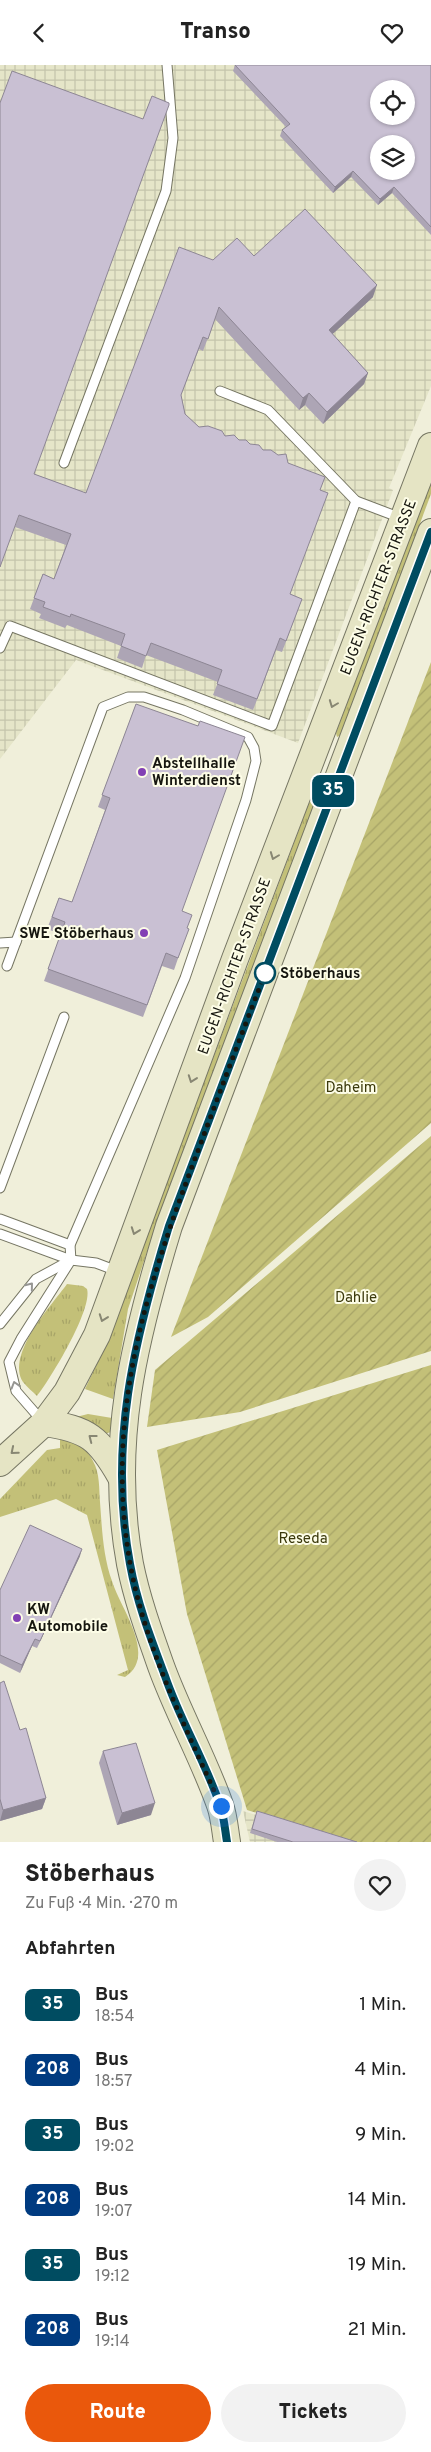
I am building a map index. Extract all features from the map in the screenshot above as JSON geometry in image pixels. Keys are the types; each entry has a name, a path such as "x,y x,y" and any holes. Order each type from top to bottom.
{"main road":[{"name":"EUGEN-RICHTER-STRASSE","path":"0,1463 44,1423 74,1383 97,1335 235,959 431,446"},
{"name":"EUGEN-RICHTER-STRASSE","path":"227,1842 221,1806 167,1684 142,1612 130,1564 121,1477 130,1368 147,1296 169,1226 431,532"},
{"path":"44,1423 68,1426 89,1436 108,1454 121,1477"}],"lane":[{"path":"64,463 166,191 174,137 167,65"},
{"path":"220,391 268,410 356,501 404,519"},
{"path":"0,648 10,626 272,726 356,501"},
{"path":"7,966 103,707 128,697 144,697 191,713 248,737 254,748 256,761 211,905 185,978 70,1245 71,1260 21,1339 9,1362 16,1391 44,1423"},
{"path":"0,943 16,942"},
{"path":"0,1188 64,1017"},
{"path":"0,1219 70,1245"},
{"path":"0,1234 71,1260 96,1263 120,1272"},
{"path":"0,1324 36,1279 71,1260"}],"shaded area":[{"path":"0,65 431,65 431,386 389,488 393,490 298,743 76,660 0,759"},
{"path":"243,1811 342,1842 250,1842"}],"green space":[{"path":"431,479 431,494 341,735 337,737 336,733"},
{"name":"Daheim","path":"431,662 431,1123 208,1317 171,1337"},
{"path":"313,801 315,805 149,1246 128,1309 113,1399 85,1389 103,1351 309,803"},
{"name":"Dahlie","path":"431,1136 431,1351 240,1412 147,1427 155,1370"},
{"path":"67,1284 83,1286 87,1289 84,1312 69,1344 37,1396 23,1382 19,1371 20,1358 25,1344 33,1331"},
{"name":"Reseda","path":"431,1365 431,1842 354,1842 247,1810 187,1614 157,1450"},
{"path":"88,1414 112,1418 111,1432 104,1434 76,1417"},
{"path":"60,1439 75,1444 87,1452 97,1471 102,1532 107,1562 116,1592 134,1631 137,1645 138,1657 134,1668 125,1677 117,1675 128,1670 87,1515 56,1499 0,1517 0,1499 47,1450 60,1448"}],"building":[{"path":"235,65 431,65 431,227 394,187 380,199 353,171 335,187 282,130 290,124"},
{"path":"12,71 143,119 152,96 169,103 34,474 86,493 179,247 213,260 237,238 254,256 305,209 377,285 329,330 368,373 327,412 309,393 303,398 219,307 208,339 203,337 181,395 185,414 199,427 208,426 222,431 225,436 234,435 239,440 246,440 250,444 259,445 263,450 271,450 278,455 286,454 288,463 325,477 320,490 328,493 290,594 302,599 286,641 280,638 257,699 217,684 222,670 151,643 146,656 121,646 125,634 71,614 70,617 43,607 45,602 34,598 43,574 54,579 71,534 19,515 0,567 0,103"},
{"path":"136,704 198,726 200,721 245,737 182,911 192,915 187,928 189,929 178,958 166,953 147,1005 48,969 65,922 52,917 59,898 72,902 110,798 102,795"},
{"path":"30,1525 82,1549 40,1641 35,1639 22,1665 0,1655 0,1590"},
{"path":"4,1681 20,1730 26,1728 46,1798 3,1810 0,1799 0,1683"},
{"path":"136,1743 155,1803 122,1813 103,1751"},
{"path":"257,1811 357,1842 293,1842 252,1829"}],"bus line":[{"name":"35","path":"227,1842 221,1806 167,1684 142,1612 130,1564 121,1477 130,1368 147,1296 169,1226 431,532"}],"place":[{"name":"Abstellhalle Winterdienst","path":"142,772"},
{"name":"SWE Stöberhaus","path":"144,933"},
{"name":"Stöberhaus","path":"265,973"},
{"name":"KW Automobile","path":"17,1618"}],"route":[{"path":"221,1806 167,1684 142,1612 130,1564 121,1477 130,1368 147,1296 169,1226 266,971 265,973"}]}
